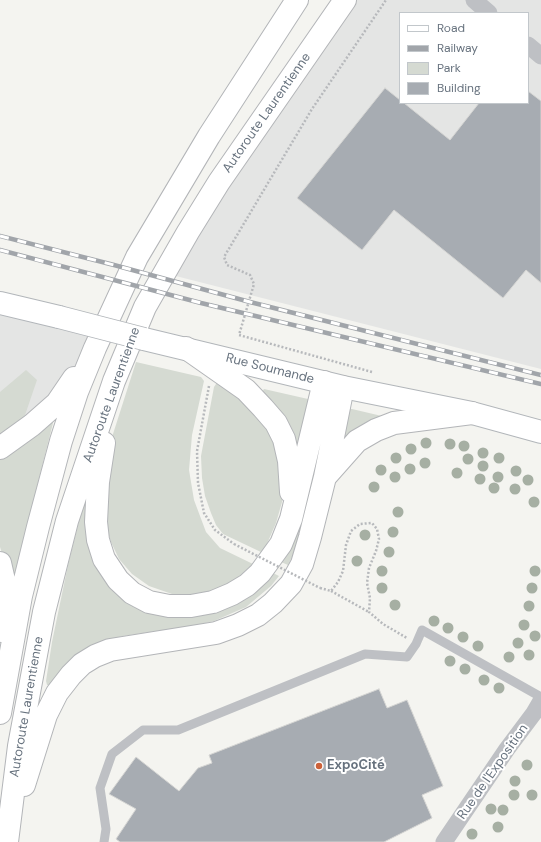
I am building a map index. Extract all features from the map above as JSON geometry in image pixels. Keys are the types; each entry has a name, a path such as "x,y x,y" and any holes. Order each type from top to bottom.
{"main road":[{"name":"Autoroute Laurentienne","path":"0,713 21,596 61,441 77,392 95,348 138,257 209,136 297,0"},
{"name":"Autoroute Laurentienne","path":"7,838 19,746 44,612 66,521 114,381 145,307 188,232 219,182 345,0"},
{"name":"Rue Soumande","path":"0,303 334,385 472,413 541,432"},
{"path":"0,448 32,425 57,403 95,348"},
{"path":"186,348 246,390 276,423 284,439 289,461 291,481 291,519"},
{"path":"114,381 98,482 96,522 98,540 104,559 118,580 132,593 149,602 169,606 191,606 213,602 232,594 247,585 268,563 282,544 334,385"},
{"path":"7,838 46,716 57,693 82,664 95,656 110,650 216,633 238,625 258,615 273,603 291,584 302,564 325,477 334,385"},
{"path":"325,477 357,441 376,430 394,423 472,413"},
{"path":"0,563 5,585 4,613 0,646"},
{"path":"0,652 5,680"}],"street":[{"path":"474,0 488,12"},
{"path":"529,46 541,56"},
{"name":"Rue de l'Exposition","path":"444,842 541,701"}],"lane":[{"path":"104,842 106,829 100,788 112,754 143,730 178,730 365,654 408,657 422,630 541,697"}],"path":[{"path":"379,374 239,335 254,284 250,274 227,266 224,257 312,109 386,0"},
{"path":"210,383 197,451 198,483 204,513 215,530 234,544 320,588 331,591 369,612 383,624 416,644"},
{"path":"331,591 338,582 343,571 346,545 351,531 360,524 372,523 377,529 379,539 369,568 367,584 370,598 369,612"}],"shaded area":[{"path":"345,0 541,0 541,369 164,273"},
{"path":"0,303 100,328 95,348 0,448"}],"green space":[{"path":"136,362 201,377 204,381 192,435 189,470 194,500 206,532 220,548 253,564 235,580 215,590 195,594 172,594 149,586 132,574 119,559 111,542 105,523 106,471 113,434"},
{"path":"26,370 37,380 23,421 0,435 0,392"},
{"path":"218,381 239,394 271,434 284,479 282,502 276,523 263,553 223,534 216,525 205,496 201,456 214,387"},
{"path":"264,389 311,401 299,461 262,392"},
{"path":"349,409 352,409 386,417 342,443"},
{"path":"49,420 53,423 12,586 0,547 0,455"},
{"path":"330,421 298,545 288,565 281,562 313,458"},
{"path":"90,477 88,520 153,611 273,573 279,576 271,586 246,607 214,621 198,625 123,636 104,641 50,685 47,685 46,681 52,642 68,565"}],"building":[{"path":"385,88 399,99 399,104 405,104 450,140 478,104 529,104 529,92 541,101 541,283 526,270 503,298 394,210 362,250 297,198"},
{"name":"ExpoCité","path":"379,689 387,708 407,700 443,786 422,795 432,818 384,842 120,842 116,839 136,809 109,794 136,757 179,791 198,768 212,763 209,755"}],"railway":[{"path":"0,236 250,302 541,375"},
{"path":"0,250 201,303 541,384"}],"place":[{"name":"ExpoCité","path":"319,766"}]}
